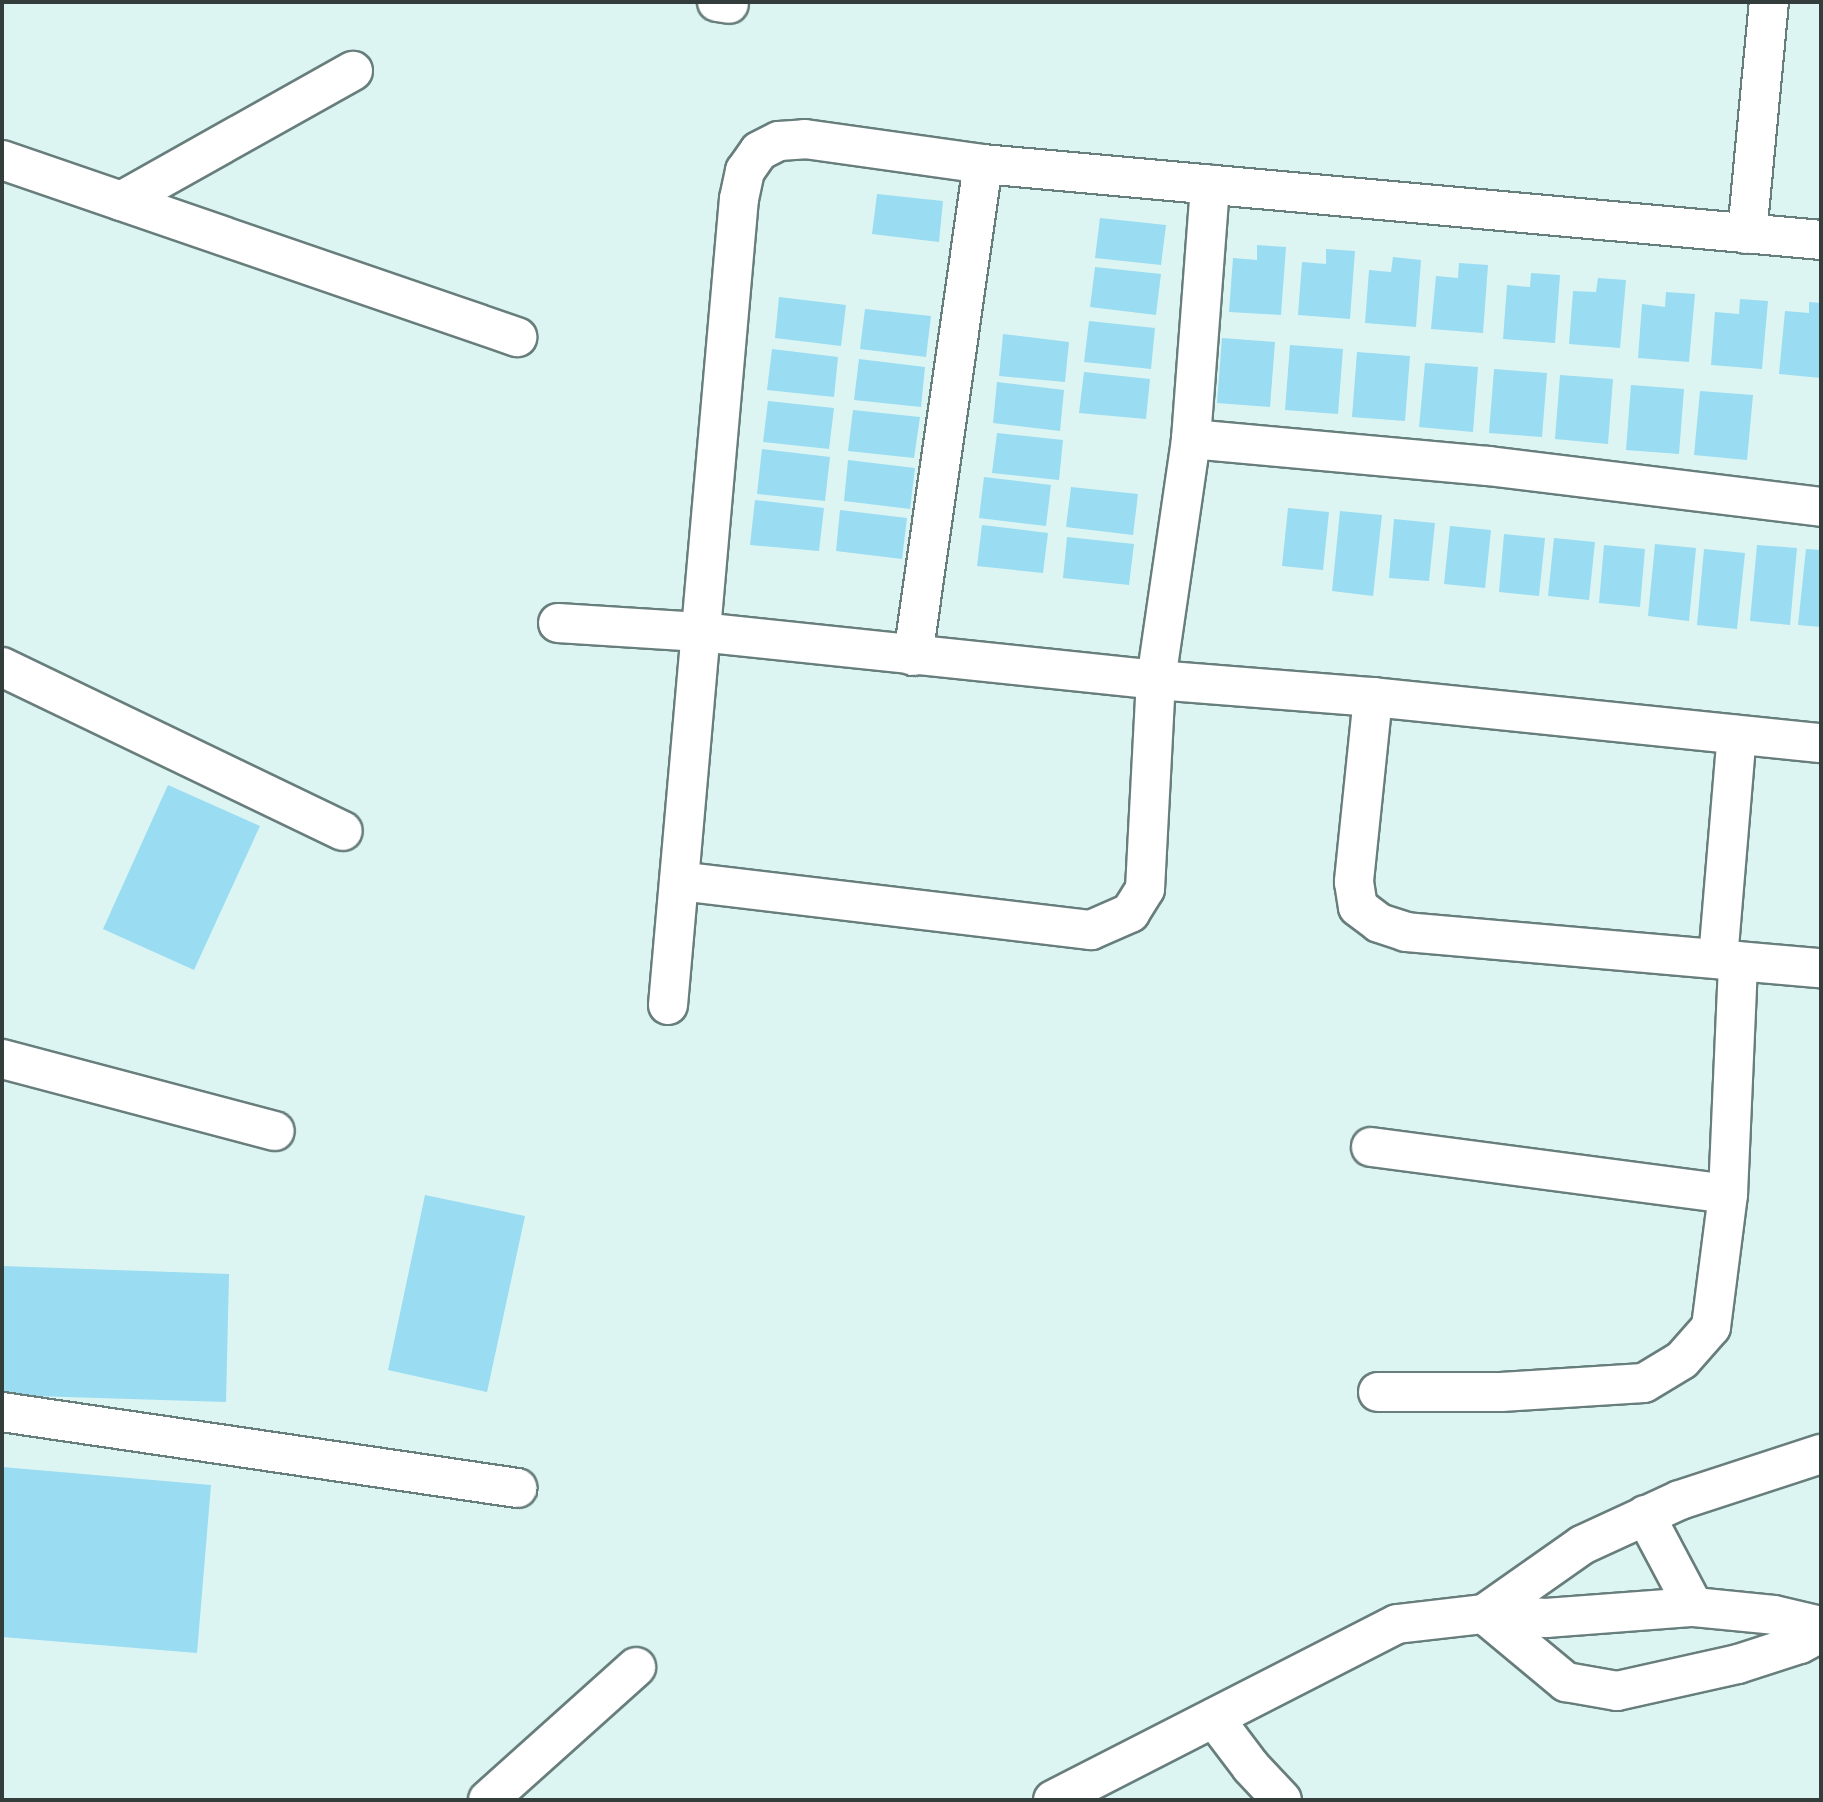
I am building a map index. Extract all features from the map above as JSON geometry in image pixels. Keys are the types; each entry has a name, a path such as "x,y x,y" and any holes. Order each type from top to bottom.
{"street":[{"path":"1746,234 1769,2"},
{"path":"121,201 353,71"},
{"path":"668,1005 738,212 745,171 759,151 779,141 805,139 983,164 1821,240"},
{"path":"2,160 517,337"},
{"path":"913,656 983,164"},
{"path":"679,881 1091,930 1130,914 1145,889 1156,680 1191,439 1210,185"},
{"path":"1191,439 1488,467 1821,507"},
{"path":"558,623 699,632 913,656 1156,680 1373,697 1821,743"},
{"path":"2,667 343,831"},
{"path":"1373,697 1354,883 1357,907 1378,923 1406,932 1821,968"},
{"path":"1378,1392 1501,1392 1644,1383 1682,1360 1710,1327 1728,1194 1728,960 1737,735"},
{"path":"2,1059 275,1132"},
{"path":"1371,1147 1728,1194"},
{"path":"2,1412 517,1488"},
{"path":"1484,1614 1582,1545 1645,1515 1743,1477 1821,1454"},
{"path":"1645,1515 1694,1607"},
{"path":"1053,1800 1397,1625 1484,1614 1546,1618 1694,1607 1774,1615 1821,1626"},
{"path":"1484,1614 1566,1682 1617,1691 1738,1664 1800,1644 1821,1633"},
{"path":"488,1800 636,1667"},
{"path":"1214,1718 1251,1767 1282,1800"}],"building":[{"path":"877,194 943,201 939,242 872,234"},
{"path":"1100,218 1166,225 1161,265 1095,258"},
{"path":"1257,245 1286,247 1281,315 1229,312 1233,258 1257,260"},
{"path":"1326,249 1355,251 1350,319 1298,315 1302,262 1326,264"},
{"path":"1393,257 1421,260 1416,327 1365,323 1369,270 1391,272"},
{"path":"1459,263 1488,265 1483,333 1431,329 1436,276 1458,278"},
{"path":"1095,267 1161,274 1156,315 1090,307"},
{"path":"1531,273 1560,275 1555,343 1503,339 1507,285 1530,287"},
{"path":"1598,278 1626,280 1620,348 1569,344 1573,291 1596,292"},
{"path":"1666,292 1695,294 1689,362 1638,358 1642,304 1665,307"},
{"path":"779,297 846,305 841,346 775,338"},
{"path":"1740,299 1768,301 1762,369 1711,365 1715,312 1739,314"},
{"path":"1809,302 1821,303 1821,378 1779,374 1785,311 1809,313"},
{"path":"865,309 931,316 926,357 860,349"},
{"path":"1089,321 1155,328 1151,369 1084,362"},
{"path":"1003,334 1069,342 1065,382 999,376"},
{"path":"1222,338 1275,342 1270,407 1217,403"},
{"path":"1290,345 1343,349 1338,414 1285,410"},
{"path":"772,349 838,357 834,397 767,390"},
{"path":"1357,352 1410,356 1405,421 1352,417"},
{"path":"859,359 925,367 921,407 854,400"},
{"path":"1425,363 1478,367 1473,432 1419,427"},
{"path":"1494,369 1547,373 1542,437 1489,433"},
{"path":"1084,372 1150,379 1146,419 1079,413"},
{"path":"1560,375 1613,379 1608,444 1555,439"},
{"path":"997,382 1064,390 1060,431 993,423"},
{"path":"1631,385 1684,389 1679,454 1626,450"},
{"path":"1700,391 1753,395 1747,460 1694,455"},
{"path":"768,401 834,408 829,449 763,442"},
{"path":"853,410 920,417 914,458 848,451"},
{"path":"997,433 1063,440 1059,480 992,473"},
{"path":"762,449 830,457 825,501 757,494"},
{"path":"848,460 915,468 910,509 844,501"},
{"path":"984,477 1051,485 1046,526 979,518"},
{"path":"1071,487 1138,494 1133,535 1066,527"},
{"path":"755,500 824,508 819,551 750,545"},
{"path":"1288,508 1329,512 1323,570 1282,566"},
{"path":"840,510 907,518 902,559 836,551"},
{"path":"1340,511 1382,515 1373,596 1332,591"},
{"path":"1394,519 1435,523 1429,581 1389,578"},
{"path":"982,525 1048,533 1043,573 977,566"},
{"path":"1450,526 1491,530 1485,588 1444,584"},
{"path":"1504,534 1545,538 1539,596 1499,592"},
{"path":"1067,537 1134,544 1129,585 1063,578"},
{"path":"1554,538 1595,542 1589,600 1548,596"},
{"path":"1655,544 1696,548 1689,621 1648,616"},
{"path":"1604,545 1645,549 1640,607 1599,603"},
{"path":"1757,545 1797,548 1790,625 1750,621"},
{"path":"1704,549 1745,553 1737,629 1697,625"},
{"path":"1806,549 1821,550 1821,627 1798,625"},
{"path":"168,785 260,826 194,970 103,929"},
{"path":"425,1195 525,1216 487,1392 388,1370"},
{"path":"2,1266 229,1274 226,1402 2,1395"},
{"path":"2,1467 211,1485 197,1653 2,1637"}]}
